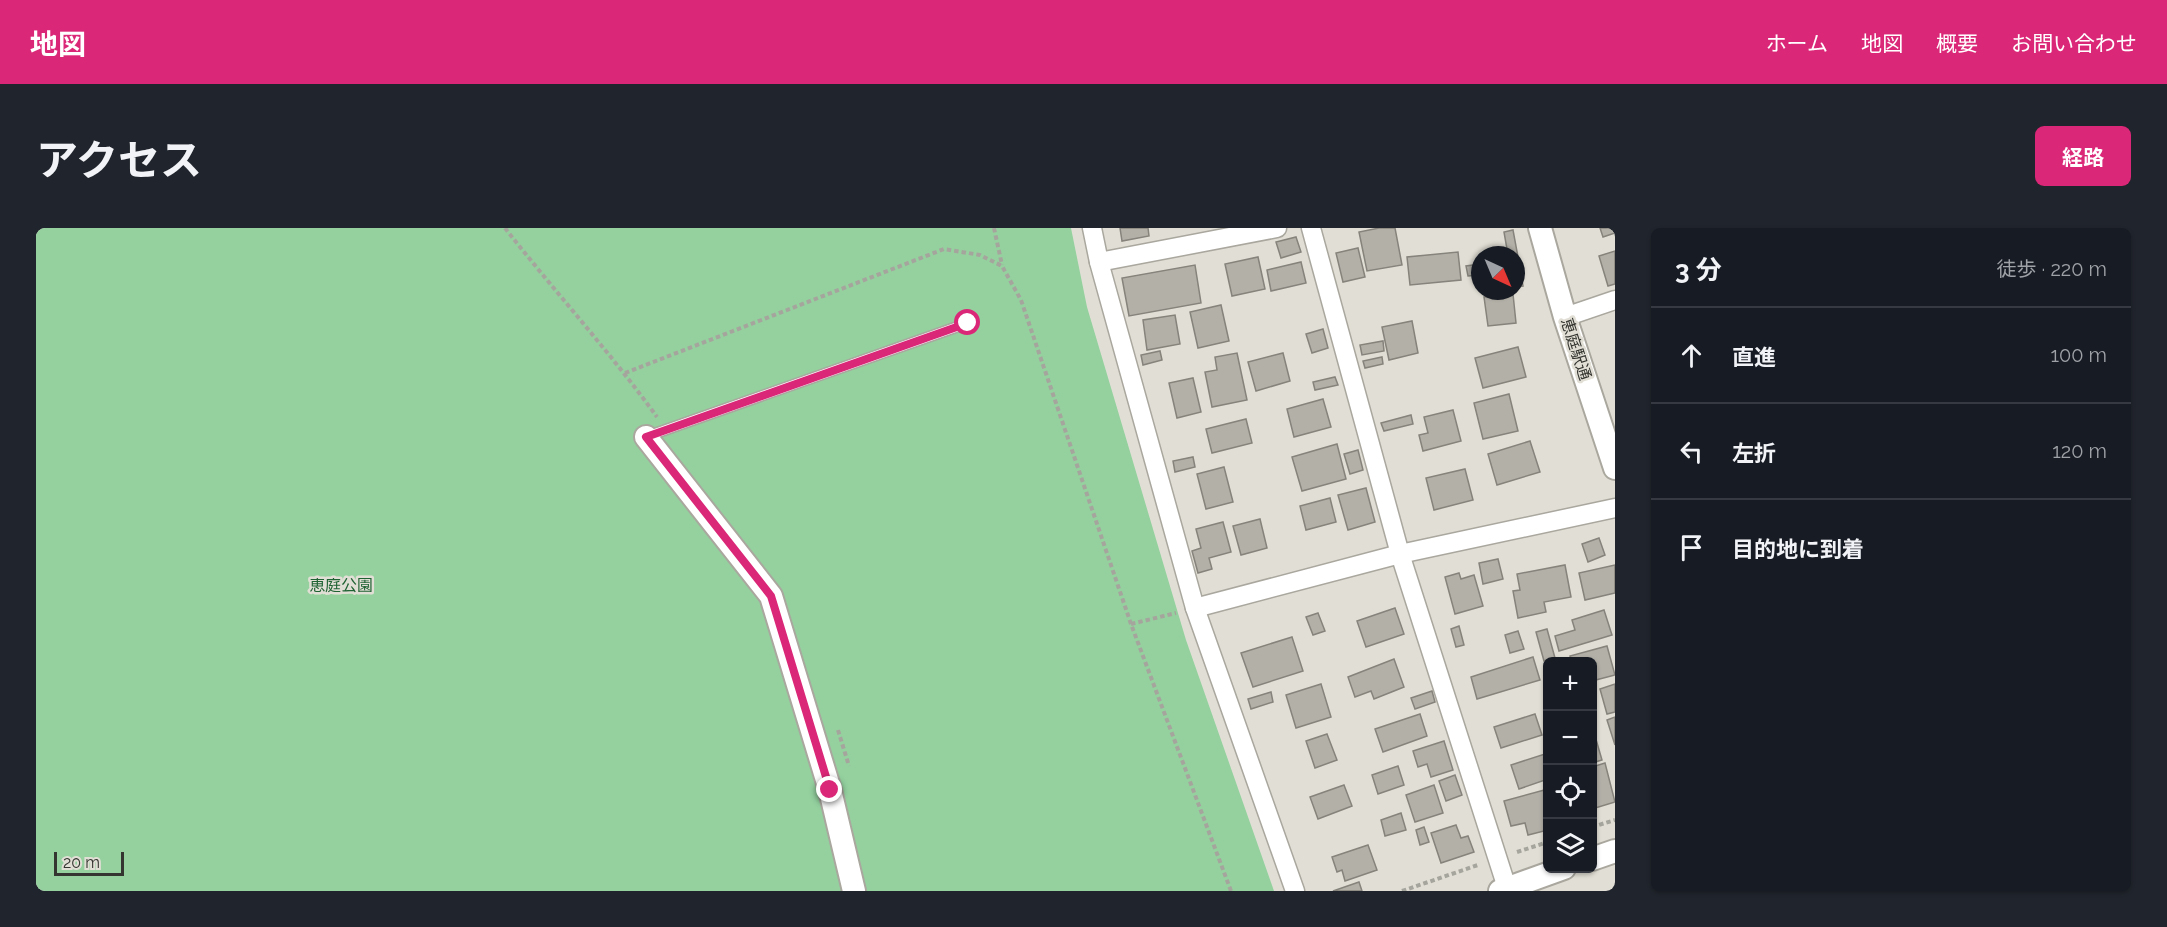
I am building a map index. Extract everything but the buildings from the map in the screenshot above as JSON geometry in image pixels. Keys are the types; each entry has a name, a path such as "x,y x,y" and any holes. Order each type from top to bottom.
{"street":[{"path":"1092,228 1189,610 1295,891"},
{"path":"1099,262 1277,228"},
{"path":"1311,228 1400,554 1505,890 1551,873"},
{"name":"恵庭駅通","path":"1540,228 1565,317 1614,459"},
{"path":"1565,317 1615,300"},
{"path":"646,437 771,596 830,790 854,891"},
{"path":"1189,610 1400,554 1615,508"},
{"path":"1597,858 1615,851"}],"lane":[{"path":"646,437 968,323"}],"path":[{"path":"994,228 1002,266 1021,300 1131,624 1231,891"},
{"path":"625,373 944,249 980,255 1002,266"},
{"path":"1131,624 1189,610"},
{"path":"1597,826 1615,820"},
{"path":"1402,891 1543,844"}],"green space":[{"name":"恵庭公園","path":"36,228 1071,228 1087,307 1186,640 1274,891 36,891"}],"route":[{"path":"830,790 771,596 646,437 968,323"}]}
